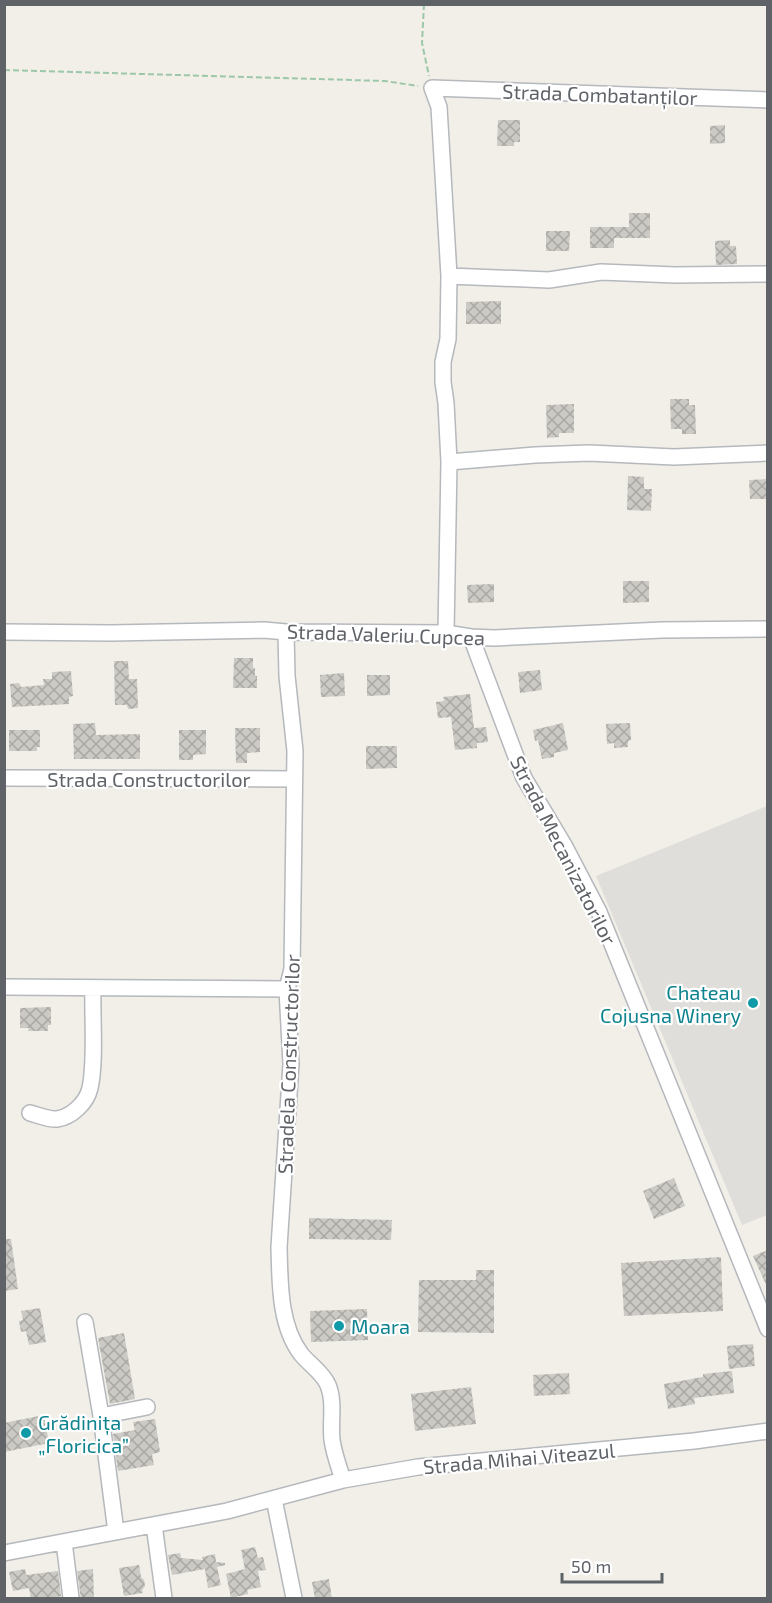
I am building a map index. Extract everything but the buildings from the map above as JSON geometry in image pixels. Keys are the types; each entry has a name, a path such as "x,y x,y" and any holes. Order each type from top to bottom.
{"street":[{"name":"Strada Combatanților","path":"432,88 768,100"},
{"path":"432,88 440,118 449,276 448,339 443,362 449,462 446,633"},
{"path":"449,276 549,279 601,272 675,275 768,274"},
{"path":"449,462 589,453 674,457 768,453"},
{"name":"Strada Valeriu Cupcea","path":"4,632 111,633 264,630 446,633 471,637 662,630 768,629"},
{"name":"Stradela Constructorilor","path":"286,632 287,676 295,752 292,969 287,989 291,1064 279,1247 283,1300 292,1339 301,1354 327,1383 330,1393 332,1439 343,1480"},
{"name":"Strada Mecanizatorilor","path":"471,637 524,778 564,845 599,912 768,1329"},
{"name":"Strada Constructorilor","path":"4,778 294,779"},
{"path":"4,987 287,989"},
{"path":"30,1113 57,1119 70,1114 85,1099 90,1088 93,988"},
{"path":"85,1322 101,1416 116,1532"},
{"path":"101,1416 147,1407"},
{"name":"Strada Mihai Viteazul","path":"4,1553 154,1525 274,1499 343,1480 418,1467 694,1441 768,1431"},
{"path":"274,1499 294,1599"},
{"path":"154,1525 164,1599"},
{"path":"64,1542 71,1599"}],"path":[{"path":"4,70 385,81 432,88 422,43 424,4"}],"shaded area":[{"path":"767,806 767,1215 742,1225 596,876"}],"place":[{"name":"Chateau Cojusna Winery","path":"753,1003"},
{"name":"Moara","path":"339,1326"},
{"name":"Grădinița „Floricica”","path":"26,1433"}]}
